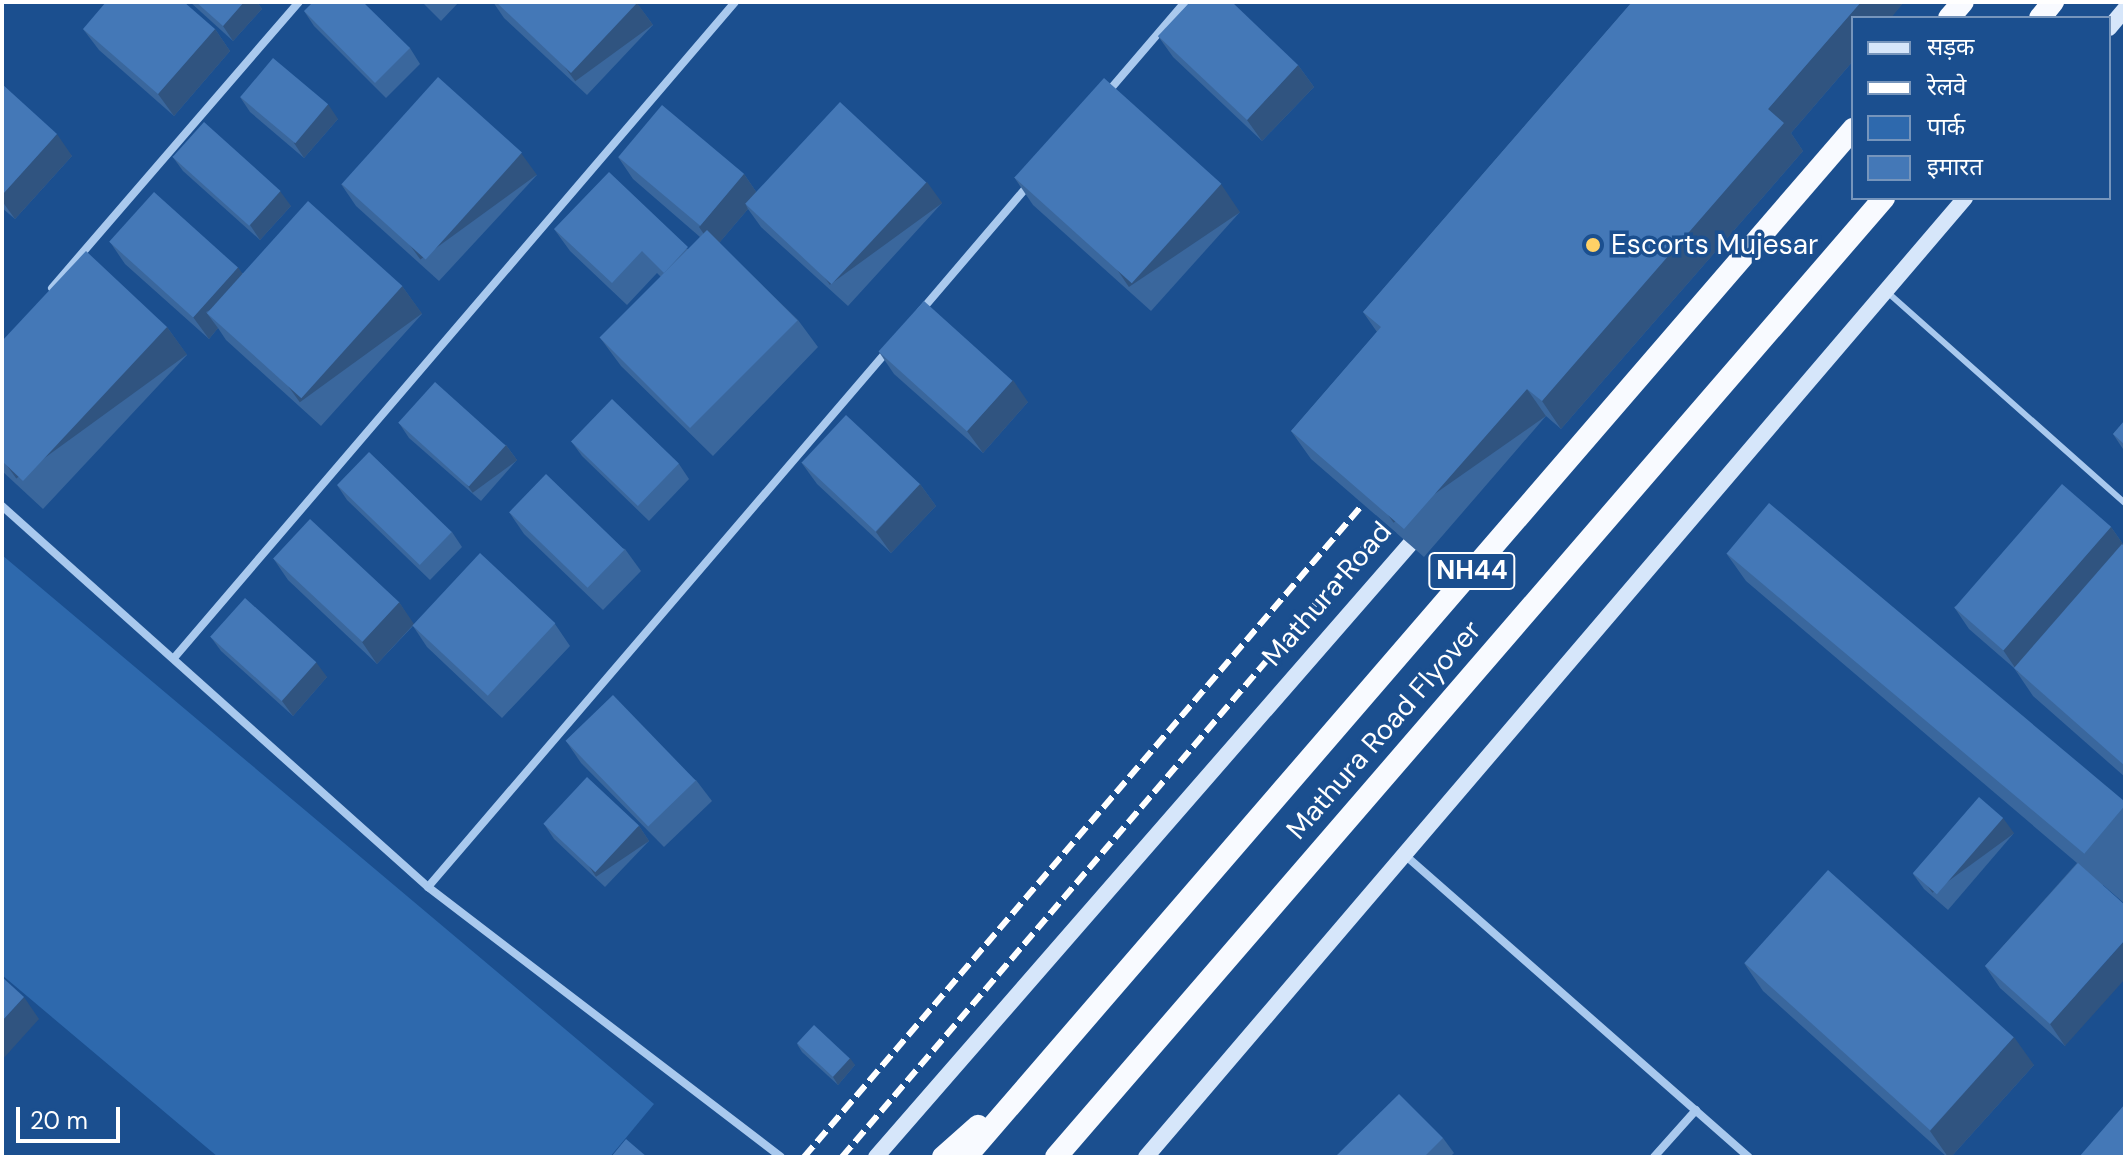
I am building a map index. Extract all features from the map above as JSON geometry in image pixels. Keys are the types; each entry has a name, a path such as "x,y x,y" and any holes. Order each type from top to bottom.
{"highway":[{"name":"Mathura Road Flyover","path":"1037,1076 1851,131"},
{"name":"Mathura Road Flyover","path":"1056,1157 1882,200"},
{"path":"943,1157 1037,1076"},
{"name":"NH44","path":"966,1157 1037,1076"}],"main road":[{"path":"2111,26 2125,9"},
{"path":"1146,1157 1963,200"},
{"name":"Mathura Road","path":"876,1157 1433,518"}],"street":[{"path":"43,298 299,2"},
{"path":"174,658 735,2"},
{"path":"1102,99 1185,2"},
{"path":"915,317 1040,172"},
{"path":"428,887 895,342"},
{"path":"2,506 428,887 781,1157"},
{"path":"1406,856 1749,1157"},
{"path":"1654,1157 1696,1110"}],"lane":[{"path":"1886,291 2125,503"}],"green space":[{"path":"2,555 654,1104 610,1157 218,1157 2,975"}],"building":[{"path":"106,2 184,2 215,29 158,94 83,29"},
{"path":"196,2 244,2 223,26"},
{"path":"313,2 363,2 410,48 375,83 304,11"},
{"path":"496,2 636,2 637,3 571,73"},
{"path":"1190,2 1232,2 1298,65 1247,120 1158,36"},
{"name":"Escorts Mujesar","path":"1632,2 1861,2 1768,109 1784,123 1542,401 1527,389 1404,529 1291,431 1381,327 1363,312"},
{"path":"273,58 328,104 295,143 240,97"},
{"path":"438,77 522,153 426,260 342,184"},
{"path":"1104,78 1221,184 1132,283 1014,178"},
{"path":"2,84 57,134 2,195"},
{"path":"840,102 926,182 832,284 745,204"},
{"path":"662,105 744,174 700,226 618,157"},
{"path":"204,122 281,191 249,226 173,157"},
{"path":"609,172 688,247 664,273 642,251 612,283 554,229"},
{"path":"154,192 238,268 193,317 109,242"},
{"path":"308,201 402,286 301,398 207,313"},
{"path":"707,230 798,321 690,428 600,337"},
{"path":"86,251 167,327 23,481 2,461 2,341"},
{"path":"924,301 1012,381 967,431 878,352"},
{"path":"435,382 506,446 469,486 398,423"},
{"path":"612,399 679,464 638,506 571,441"},
{"path":"846,415 920,484 876,531 802,463"},
{"path":"2125,420 2125,445 2113,434"},
{"path":"369,452 452,532 420,565 337,485"},
{"path":"546,474 624,550 588,588 509,512"},
{"path":"2062,484 2111,527 2003,650 1954,608"},
{"path":"1769,503 2125,802 2084,854 1727,554"},
{"path":"310,519 399,602 362,642 273,558"},
{"path":"2122,544 2125,547 2125,766 2014,668"},
{"path":"480,553 555,623 488,696 412,625"},
{"path":"245,598 316,662 282,701 210,637"},
{"path":"613,695 696,781 648,826 566,741"},
{"path":"587,777 639,825 595,872 543,824"},
{"path":"1979,797 2003,818 1937,894 1913,873"},
{"path":"2078,863 2125,905 2125,940 2050,1024 1985,966"},
{"path":"1828,870 2014,1037 1930,1130 1744,963"},
{"path":"2,977 24,997 2,1021"},
{"path":"814,1025 850,1058 833,1077 797,1043"},
{"path":"1399,1094 1443,1138 1424,1157 1336,1156"},
{"path":"2125,1104 2125,1157 2079,1157"},
{"path":"626,1139 647,1157 611,1157"}],"railway":[{"path":"804,1157 1376,489"},
{"path":"842,1157 1399,506"}],"place":[{"name":"Escorts Mujesar","path":"1593,245"}]}
